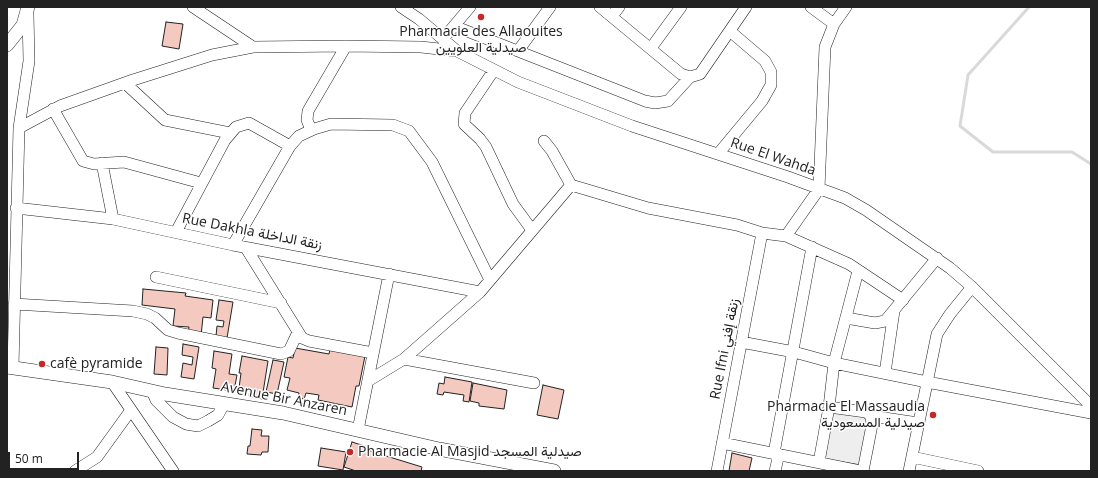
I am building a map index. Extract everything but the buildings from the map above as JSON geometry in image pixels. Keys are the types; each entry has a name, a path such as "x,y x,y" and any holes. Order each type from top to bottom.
{"main road":[{"path":"7,45 23,25 28,9"},
{"name":"Avenue Bir Anzaren","path":"10,367 112,382 152,391 283,413 439,449 554,471"}],"street":[{"path":"193,7 253,47"},
{"name":"Rue El Wahda","path":"401,7 419,19 457,51 518,82 632,126 744,161 845,198 866,210 937,258 972,287 1091,406"},
{"path":"442,39 470,7"},
{"path":"518,51 550,7"},
{"path":"600,7 681,74 690,77"},
{"path":"612,16 619,7"},
{"path":"651,48 681,7"},
{"path":"454,26 645,101 655,103 668,101 690,77 700,74 731,32 746,7"},
{"path":"811,7 834,24"},
{"path":"786,236 819,189 824,53 827,37 846,7"},
{"path":"10,367 14,304 11,245 16,208 19,128 29,61 28,9"},
{"path":"718,154 758,106 771,84 771,72 765,61 731,32"},
{"path":"311,130 307,120 308,111 346,46"},
{"path":"19,128 53,109 125,83 212,55 253,47 421,47 457,51"},
{"path":"494,70 466,113 464,124 480,139 489,152 512,204 532,230"},
{"path":"125,83 165,120 230,133"},
{"path":"53,109 83,161 94,164 124,162 201,183"},
{"path":"176,232 201,183 230,133 241,124 249,123 290,146"},
{"path":"233,245 290,146 299,136 311,130 331,124 393,125 409,131 432,162 490,280"},
{"path":"544,141 552,151 571,185 648,208 737,225 762,233 786,236 849,264 903,300"},
{"path":"102,163 113,219"},
{"path":"368,381 404,359 480,292 571,185"},
{"name":"Rue Dakhla زنقة الداخلة","path":"16,208 113,219 246,248 480,292"},
{"name":"Rue Ifni زنقة إفني","path":"717,471 762,233"},
{"path":"775,471 776,453 812,247"},
{"path":"246,248 298,332 309,342 373,353"},
{"path":"846,318 881,322 885,321 937,258"},
{"path":"819,462 829,407 834,363 858,271"},
{"path":"358,430 389,274"},
{"path":"156,277 281,303"},
{"path":"909,471 937,334 950,314 972,287"},
{"path":"14,304 133,311 147,314 155,318 168,330 178,333 281,354 289,351 298,332"},
{"path":"885,373 894,311"},
{"path":"741,342 794,352 834,363 927,382 1091,413"},
{"path":"404,359 534,383"},
{"path":"112,382 173,471"},
{"path":"152,391 156,400 173,417 186,424 198,426 208,422 218,415 224,404"},
{"path":"829,407 866,412 871,416 918,423"},
{"path":"75,471 97,457 131,410"},
{"path":"863,471 872,425 871,416"},
{"path":"722,444 776,453 860,471"},
{"path":"912,457 978,471"}],"shaded area":[{"path":"832,411 866,415 868,418 861,465 824,459"}],"waterway":[{"path":"1029,7 968,75 960,126 993,152 1072,152 1091,164"}],"place":[{"name":"Pharmacie des Allaouites صيدلية العلويين","path":"481,17"},
{"name":"cafè pyramide","path":"42,364"},
{"name":"Pharmacie El Massaudia صيدلية المسعودية","path":"933,415"},
{"name":"Pharmacie Al Masjid صيدلية المسجد","path":"350,452"}]}
